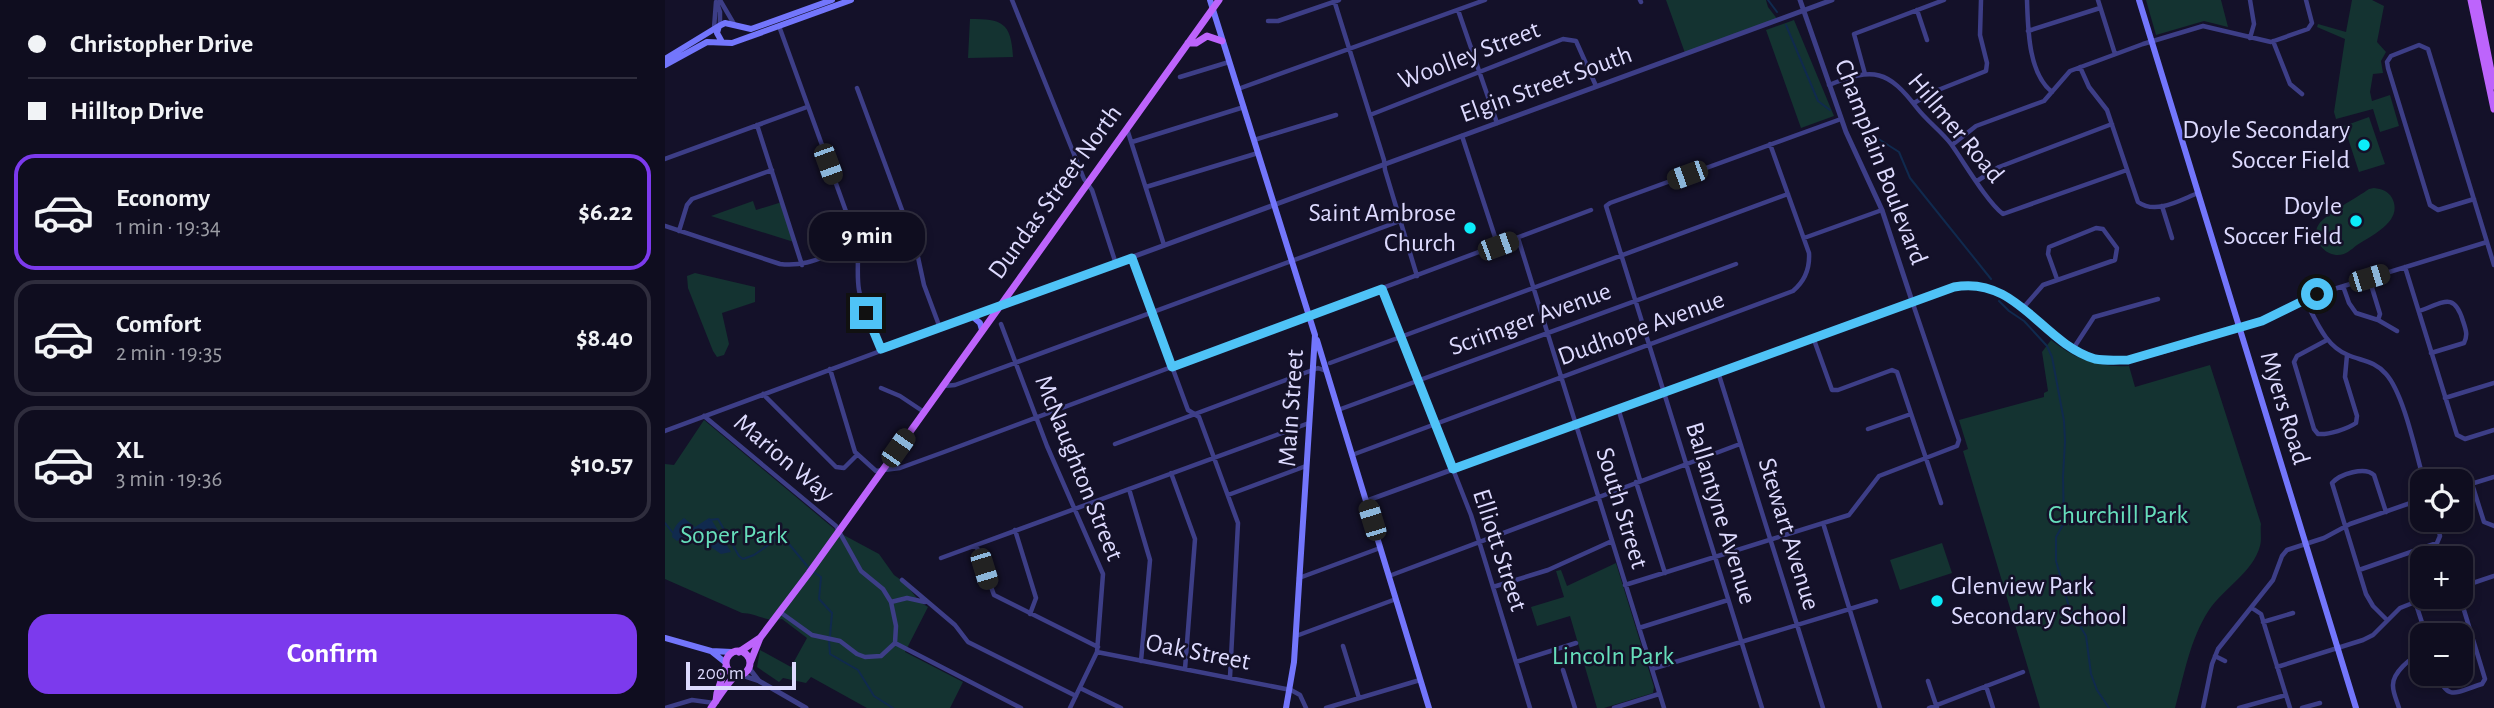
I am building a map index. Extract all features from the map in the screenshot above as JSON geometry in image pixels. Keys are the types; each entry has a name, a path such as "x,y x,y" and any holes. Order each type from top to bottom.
{"main road":[{"path":"665,58 728,22 751,29 832,0"},
{"path":"665,65 707,42 735,42 851,0"},
{"name":"Main Street","path":"1210,0 1315,335 1296,636 1291,691 1286,708"},
{"name":"Dundas Street North","path":"750,666 760,638 1219,0"},
{"name":"Myers Road","path":"2139,0 2356,708"},
{"path":"2471,0 2494,110"},
{"path":"2477,0 2494,86"},
{"path":"734,24 739,33 735,42"},
{"path":"718,27 717,33 722,42"},
{"path":"1188,43 1196,43 1207,36 1222,41"},
{"path":"972,316 980,323 982,330"},
{"path":"1315,335 1429,708"},
{"path":"665,638 711,651 736,652 747,657 750,666 729,682 722,696 714,704"},
{"name":"Dundas Street North","path":"736,652 760,638"},
{"path":"711,651 730,671 739,675"},
{"path":"714,704 727,656 736,652"}],"street":[{"path":"1012,0 1056,111 1092,190 1116,264"},
{"path":"1268,21 1278,21 1336,0 1417,276"},
{"path":"1238,89 1485,0"},
{"name":"Champlain Boulevard","path":"1800,0 1841,119 1882,210 1959,441 1954,448 1926,459"},
{"name":"Elgin Street South","path":"999,306 1832,0"},
{"path":"1865,74 1854,34 1944,0"},
{"path":"1914,103 1933,92 1986,71 1987,63 1980,35 1981,0"},
{"path":"2027,0 2029,45 2042,79 2052,92"},
{"path":"2098,0 2115,54"},
{"path":"2250,0 2254,21 2250,38"},
{"path":"1952,145 1976,127 2039,103 2066,75 2080,67 2151,41 2203,26 2265,42 2309,27 2312,20 2306,0"},
{"path":"717,1 734,24"},
{"path":"717,1 718,27"},
{"path":"2028,32 2100,9"},
{"path":"1458,10 1497,123"},
{"path":"1917,10 1927,40"},
{"path":"779,26 857,246 859,290 881,349"},
{"name":"Woolley Street","path":"1370,114 1561,40 1576,41 1596,86"},
{"path":"2273,41 2290,84 2302,94"},
{"path":"2474,198 2438,209 2430,205 2388,68 2387,59 2391,56 2419,45 2428,50 2474,198 2494,265"},
{"path":"1180,77 1229,62"},
{"path":"2080,67 2089,87 2104,104 2138,201 2150,208 2198,193"},
{"name":"Hillmer Road","path":"1829,85 1865,74 1891,80 1952,145 2003,214 2127,170"},
{"path":"857,88 916,248 924,285 940,328"},
{"path":"665,159 807,107"},
{"path":"1132,142 1244,107"},
{"path":"1254,140 1336,115"},
{"path":"1770,145 1841,119"},
{"path":"1977,181 1999,167 2112,124"},
{"path":"757,125 802,265"},
{"path":"1127,129 1164,246"},
{"path":"1462,136 1498,246"},
{"name":"Dudhope Avenue","path":"1352,455 1793,291 1803,281 1808,269 1809,253 1770,145"},
{"name":"Ballantyne Avenue","path":"1762,708 1607,208 1609,203 1770,145"},
{"path":"1146,187 1258,153"},
{"path":"679,231 687,205 692,199 772,170"},
{"path":"1330,363 1788,194"},
{"path":"2162,206 2172,238"},
{"path":"830,369 857,456 882,472 1036,418 1591,210"},
{"path":"1804,238 1882,210"},
{"path":"943,386 953,386 1400,221"},
{"path":"665,226 780,264 802,265 857,246 916,248"},
{"path":"2024,308 2043,285 2115,261 2117,248 2103,229 2096,228 2049,247 2048,254 2057,279"},
{"name":"South Street","path":"1518,238 1664,708"},
{"path":"1366,501 1948,288 1972,285 1997,291 2024,308 2073,349 2097,359 2128,360 2270,319 2305,300 2343,286 2487,242"},
{"path":"1132,258 1188,410 1200,418 1238,523 1230,677"},
{"name":"Scrimger Avenue","path":"1338,410 1736,264"},
{"path":"2405,267 2459,438 2465,439 2494,430"},
{"path":"2369,278 2380,314 2378,320"},
{"path":"2343,286 2356,313 2378,320 2397,331"},
{"name":"Elliott Street","path":"1382,289 1479,542 1530,708"},
{"path":"2073,349 2094,317 2158,299"},
{"path":"2305,300 2327,340 2347,355 2376,365 2392,381 2420,469"},
{"path":"2419,311 2448,302 2454,303 2458,306 2466,332 2463,343 2431,353"},
{"path":"665,431 999,306"},
{"name":"McNaughton Street","path":"1001,324 1036,418 1103,574 1098,650 1070,708"},
{"path":"1813,337 1832,390 1892,370 1897,372 1941,503"},
{"path":"2327,340 2297,356 2294,362 2313,429 2320,435 2351,426 2357,420 2345,377 2347,355"},
{"path":"1115,444 1322,368 1326,371"},
{"name":"Stewart Avenue","path":"1718,372 1823,708"},
{"path":"2445,398 2494,383"},
{"path":"881,388 900,396 924,412"},
{"path":"763,394 836,467 844,468 857,456"},
{"path":"1618,408 1665,573"},
{"path":"1868,429 1911,414"},
{"name":"Marion Way","path":"704,416 836,526 860,570 883,589 891,602"},
{"path":"941,558 1309,423"},
{"path":"1389,576 1740,444"},
{"path":"1625,585 1849,515 1879,476 1926,459"},
{"path":"1228,495 1306,466"},
{"path":"2386,512 2371,471 2365,470 2336,478 2332,483 2368,599 2386,620"},
{"path":"1171,473 1195,538 1185,669"},
{"path":"2473,484 2494,477"},
{"path":"2473,487 2484,522 2494,526"},
{"path":"1129,489 1150,560 1141,661"},
{"path":"2203,708 2215,656 2273,580 2287,550 2328,537 2345,527 2410,503"},
{"path":"1823,523 1880,708"},
{"path":"1015,530 1036,598 1030,614"},
{"path":"2359,570 2437,543 2439,532"},
{"path":"1493,587 1548,570 1612,541"},
{"name":"Oak Street","path":"976,545 991,592 996,597 1098,650 1291,691"},
{"path":"1299,578 1380,548"},
{"path":"2473,583 2494,576"},
{"path":"902,580 955,625 968,642 1076,696"},
{"path":"780,612 812,635 840,641 865,657 881,656 895,643 896,626 891,602 907,598 926,603"},
{"path":"1296,636 1396,599"},
{"path":"1639,628 1728,600"},
{"path":"1652,670 1875,601"},
{"path":"2277,667 2367,639 2400,608 2410,603"},
{"path":"2252,608 2261,614 2290,708"},
{"path":"2263,622 2293,613"},
{"path":"2442,686 2447,692 2453,693 2482,684 2485,679 2473,638"},
{"path":"895,643 1021,708"},
{"path":"1516,662 1576,643"},
{"path":"1343,646 1359,698"},
{"path":"2215,656 2225,661"},
{"path":"2399,708 2393,686 2394,679 2410,660"},
{"path":"750,666 759,681"},
{"path":"1563,670 1575,708"},
{"path":"1929,708 2023,672"},
{"path":"739,675 759,681 806,708"},
{"path":"1326,708 1421,679"},
{"path":"1928,681 1936,706"},
{"path":"1986,686 1993,708"},
{"path":"1080,688 1121,708"},
{"path":"1291,691 1300,695 1306,708"},
{"path":"1614,708 1659,694"},
{"path":"2239,708 2286,695"},
{"path":"665,708 692,699 714,704"},
{"path":"2302,708 2320,703"}],"green space":[{"path":"1666,0 1766,0 1778,20 1685,53"},
{"path":"2146,0 2221,0 2228,27 2204,21 2156,35"},
{"path":"2352,0 2372,0 2384,6 2377,42 2386,52 2381,61 2383,73 2373,74 2370,92 2372,101 2390,95 2399,126 2380,132 2373,109 2336,119 2334,112 2345,39 2317,27 2318,24 2346,32"},
{"path":"970,19 990,20 1003,25 1010,36 1013,57 968,58"},
{"path":"1794,20 1834,116 1801,128 1766,30"},
{"name":"Doyle Secondary Soccer Field","path":"2369,117 2385,164 2359,172 2344,126"},
{"name":"Doyle Soccer Field","path":"2374,188 2389,194 2395,206 2394,214 2385,226 2346,253 2338,255 2323,249 2316,234 2319,224 2335,211"},
{"path":"753,201 756,210 782,202 797,243 711,216"},
{"path":"695,273 755,287 755,302 722,313 729,344 724,355 717,357 713,351 688,288 687,276"},
{"name":"Churchill Park","path":"2051,340 2087,361 2129,366 2135,387 2210,365 2261,524 2261,543 2245,572 2215,602 2202,621 2188,657 2175,708 2040,708 1963,451 1968,449 1959,420 2044,397 2044,393 2048,391 2042,352"},
{"name":"Soper Park","path":"704,420 838,532 879,554 894,575 928,607 905,652 963,682 950,708 867,708 811,677 806,683 783,678 779,682 757,667 760,650 791,667 807,638 782,619 772,620 742,613 665,579 665,464 674,465"},
{"path":"1942,543 1952,573 1900,590 1890,560"},
{"name":"Lincoln Park","path":"1616,563 1654,687 1653,693 1597,708 1570,616 1537,626 1531,607 1564,597 1556,571 1561,570 1567,586"}],"water":[{"path":"684,518 695,527 711,519 731,552 721,554 702,544 699,537 693,535 677,541 672,537 673,531"}],"waterway":[{"path":"1768,0 1777,12"},
{"path":"1786,25 1818,101 1830,110"},
{"path":"1852,122 1899,152 1910,178 1991,279"},
{"path":"1999,301 2024,321 2047,346 2052,357 2065,441 2064,523 2056,537 2056,561 2069,607 2086,636 2091,674 2097,690 2109,708"},
{"path":"709,520 718,519 743,559 754,555 778,538 789,544 808,567"},
{"path":"665,523 673,533"},
{"path":"812,571 821,577 819,599 832,613 830,636"},
{"path":"829,641 830,654 858,670 874,696 893,708"}],"place":[{"name":"Doyle Secondary Soccer Field","path":"2364,145"},
{"name":"Doyle Soccer Field","path":"2356,221"},
{"name":"Saint Ambrose Church","path":"1470,228"},
{"name":"Glenview Park Secondary School","path":"1937,601"}],"route":[{"path":"866,313 881,349 1132,258 1172,367 1382,289 1453,469 1948,288 1977,285 2002,293 2073,349 2097,359 2109,360 2128,360 2262,321 2317,294"}]}
